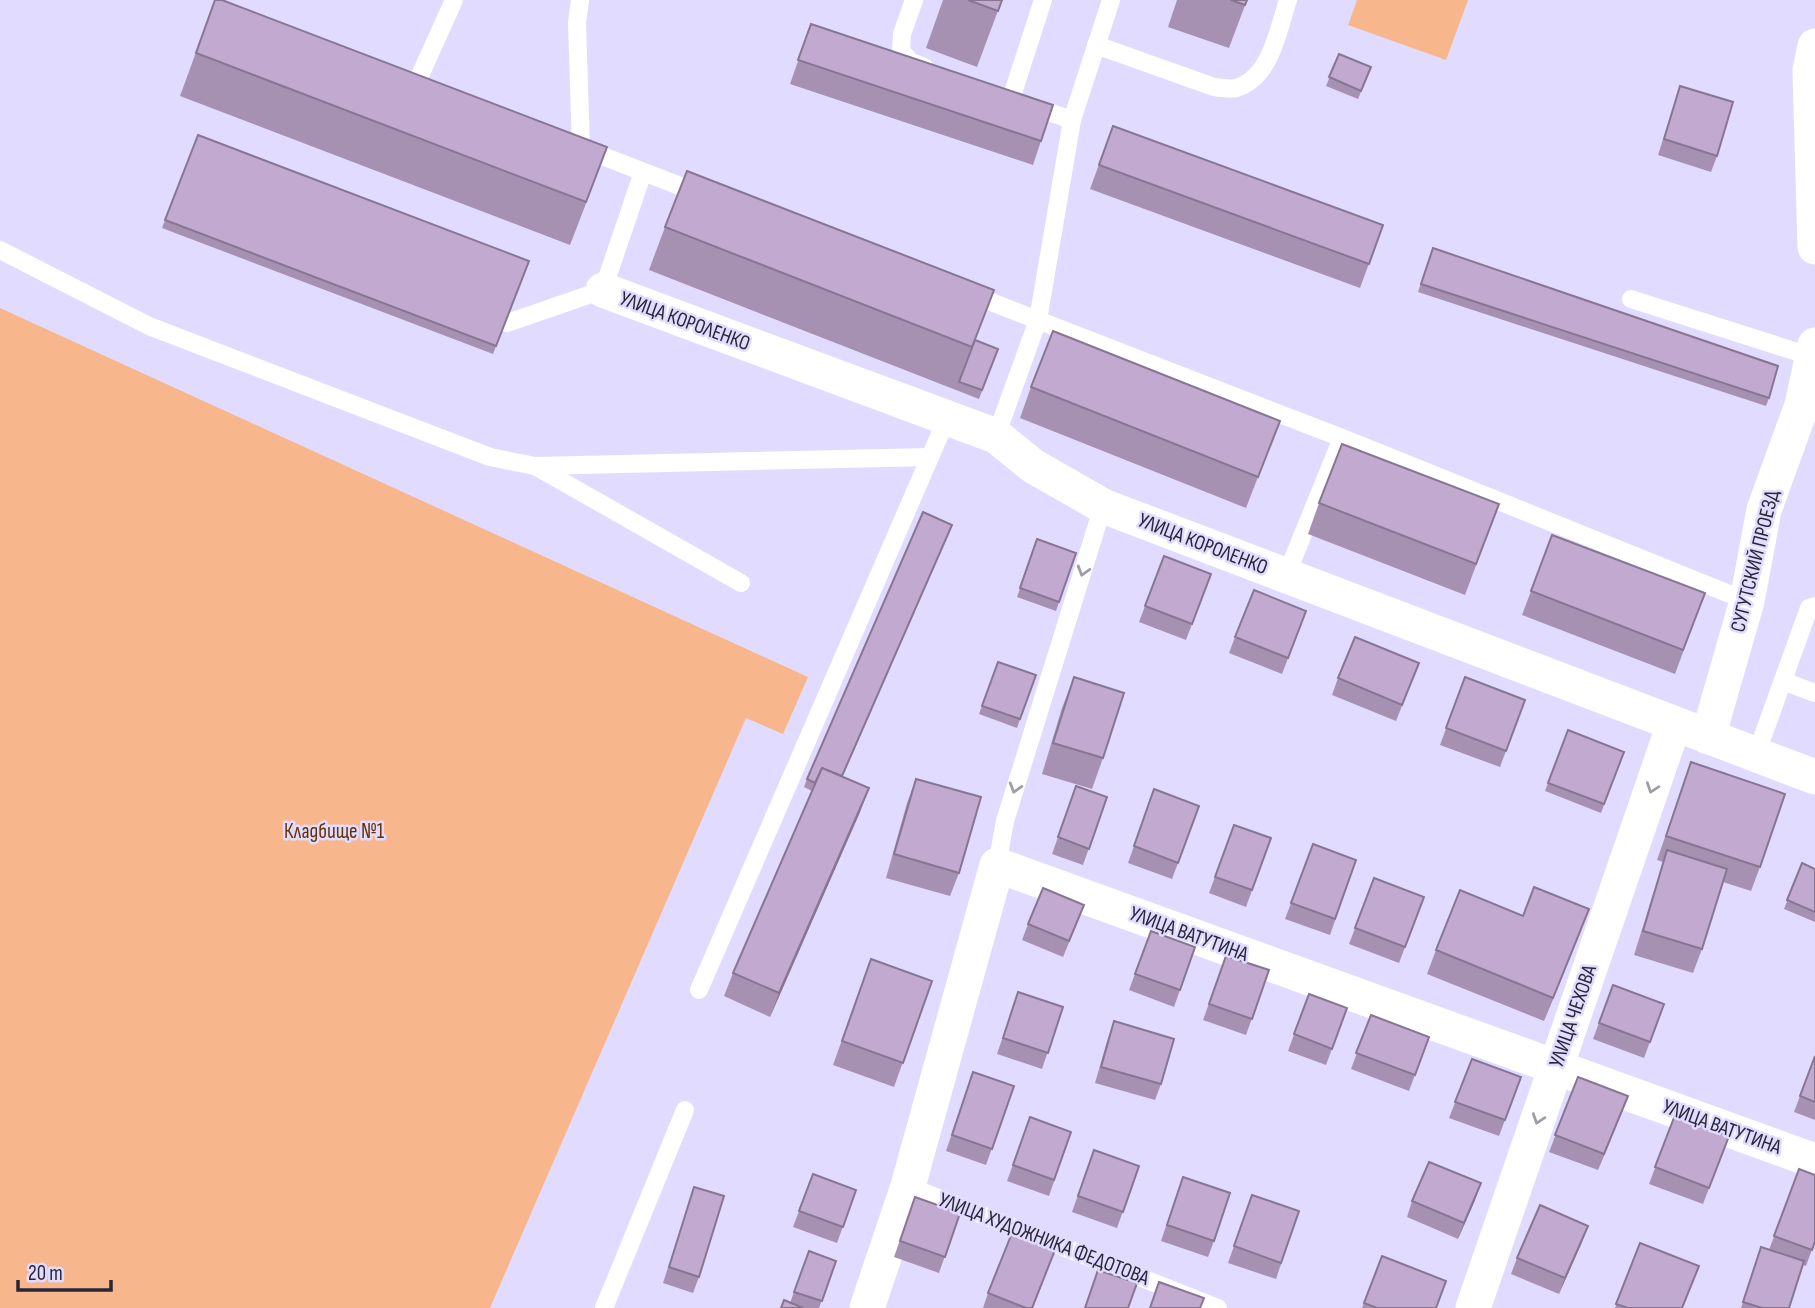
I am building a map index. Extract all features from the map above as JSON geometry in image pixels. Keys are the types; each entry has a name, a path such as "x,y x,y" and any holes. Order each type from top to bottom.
{"street":[{"path":"1815,46 1810,70 1815,247"},
{"name":"УЛИЦА КОРОЛЕНКО","path":"603,290 996,436 1033,466 1103,506 1815,778"},
{"name":"СУГУТСКИЙ ПРОЕЗД","path":"1708,737 1747,601 1764,510 1808,408 1814,351"},
{"name":"УЛИЦА ЧЕХОВА","path":"1473,1308 1674,724"},
{"path":"867,1308 908,1186 997,865"},
{"name":"УЛИЦА ВАТУТИНА","path":"997,865 1815,1161"}],"lane":[{"path":"417,82 454,0"},
{"path":"580,0 576,23 574,145 720,202"},
{"path":"914,0 902,34 901,51 911,62 936,71"},
{"path":"1042,0 1005,96 1072,120"},
{"path":"996,436 1038,320 1072,120 1111,0"},
{"path":"1096,45 1214,87 1234,88 1253,80 1266,64 1288,0"},
{"path":"507,323 603,290 643,172"},
{"path":"0,250 149,326 490,457 535,466 929,457"},
{"path":"952,287 1342,438 1747,601"},
{"path":"1631,299 1814,351"},
{"path":"699,990 947,418"},
{"path":"1286,576 1342,438"},
{"path":"535,466 741,583"},
{"path":"997,865 1005,821 1103,506"},
{"path":"1756,755 1809,608 1815,606"},
{"path":"1783,681 1815,693"},
{"path":"604,1308 685,1110"},
{"name":"УЛИЦА ХУДОЖНИКА ФЕДОТОВА","path":"908,1186 1218,1308"}],"green space":[{"path":"1357,0 1468,0 1446,60 1348,25"},
{"name":"Кладбище №1","path":"0,308 808,677 783,734 746,718 490,1308 0,1308"}],"building":[{"path":"215,0 222,0 607,147 586,202 196,53"},
{"path":"968,0 1002,0 998,11"},
{"path":"1231,0 1247,0 1245,5"},
{"path":"811,24 1053,105 1041,141 798,60"},
{"path":"1339,54 1371,67 1361,91 1329,77"},
{"path":"1680,86 1733,102 1717,156 1664,139"},
{"path":"1113,126 1383,225 1369,264 1099,165"},
{"path":"198,135 529,261 496,346 165,220"},
{"path":"687,171 994,290 972,347 665,227"},
{"path":"1433,248 1778,366 1769,398 1421,284"},
{"path":"1053,331 1280,421 1258,477 1031,387"},
{"path":"975,340 998,349 982,390 959,382"},
{"path":"1342,444 1499,504 1476,564 1319,503"},
{"path":"923,512 952,525 842,776 822,768 815,783 807,779"},
{"path":"1552,535 1705,593 1683,650 1531,591"},
{"path":"1037,539 1076,553 1059,602 1020,588"},
{"path":"1164,556 1211,574 1192,624 1145,606"},
{"path":"1254,590 1306,611 1288,658 1235,637"},
{"path":"1355,637 1419,663 1402,705 1338,678"},
{"path":"998,662 1036,675 1020,719 982,706"},
{"path":"1074,677 1124,693 1103,758 1053,743"},
{"path":"1465,677 1525,700 1506,751 1446,728"},
{"path":"1568,730 1624,752 1604,804 1548,783"},
{"path":"1691,762 1785,794 1760,867 1666,836"},
{"path":"822,768 869,788 779,993 733,973"},
{"path":"916,779 981,797 959,873 894,854"},
{"path":"1076,786 1107,797 1089,849 1058,837"},
{"path":"1154,789 1199,806 1178,863 1134,846"},
{"path":"1234,825 1271,838 1252,890 1215,877"},
{"path":"1313,844 1356,860 1335,919 1291,903"},
{"path":"1667,850 1727,869 1702,949 1643,931"},
{"path":"1802,863 1815,869 1815,912 1787,900"},
{"path":"1374,878 1424,897 1405,947 1355,928"},
{"path":"1534,887 1589,909 1553,998 1436,950 1460,890 1523,916"},
{"path":"1043,888 1084,905 1069,941 1028,924"},
{"path":"1151,931 1195,947 1180,990 1135,974"},
{"path":"1226,956 1269,970 1252,1019 1209,1004"},
{"path":"871,959 932,981 903,1063 842,1041"},
{"path":"1613,985 1664,1004 1650,1042 1599,1023"},
{"path":"1018,992 1063,1007 1048,1053 1003,1038"},
{"path":"1309,994 1347,1008 1332,1049 1294,1034"},
{"path":"1371,1015 1429,1037 1415,1075 1356,1053"},
{"path":"1114,1021 1174,1039 1161,1084 1101,1067"},
{"path":"1815,1056 1815,1102 1800,1096"},
{"path":"1472,1059 1521,1077 1505,1120 1455,1102"},
{"path":"973,1072 1014,1086 992,1149 952,1135"},
{"path":"1578,1077 1628,1096 1604,1154 1555,1135"},
{"path":"1675,1115 1729,1136 1709,1188 1655,1167"},
{"path":"1030,1117 1071,1132 1054,1180 1013,1165"},
{"path":"1094,1150 1139,1166 1123,1212 1078,1196"},
{"path":"1429,1162 1481,1183 1464,1223 1412,1201"},
{"path":"1799,1169 1815,1175 1815,1241 1812,1250 1774,1236"},
{"path":"813,1174 856,1190 843,1227 799,1211"},
{"path":"1183,1177 1230,1193 1214,1241 1167,1225"},
{"path":"694,1187 724,1196 699,1277 669,1267"},
{"path":"1252,1195 1299,1211 1281,1263 1234,1246"},
{"path":"915,1197 960,1213 945,1257 900,1241"},
{"path":"1540,1205 1588,1226 1565,1278 1517,1258"},
{"path":"1012,1233 1055,1250 1032,1308 988,1293"},
{"path":"1640,1243 1699,1266 1682,1308 1628,1308 1616,1304"},
{"path":"1761,1247 1804,1261 1789,1308 1762,1308 1743,1302"},
{"path":"809,1251 836,1261 822,1301 794,1292"},
{"path":"1382,1256 1446,1281 1436,1308 1377,1308 1364,1303"},
{"path":"1098,1270 1137,1283 1128,1308 1085,1308"},
{"path":"1159,1282 1204,1298 1200,1308 1150,1308"},
{"path":"784,1300 803,1308 781,1308"}]}
